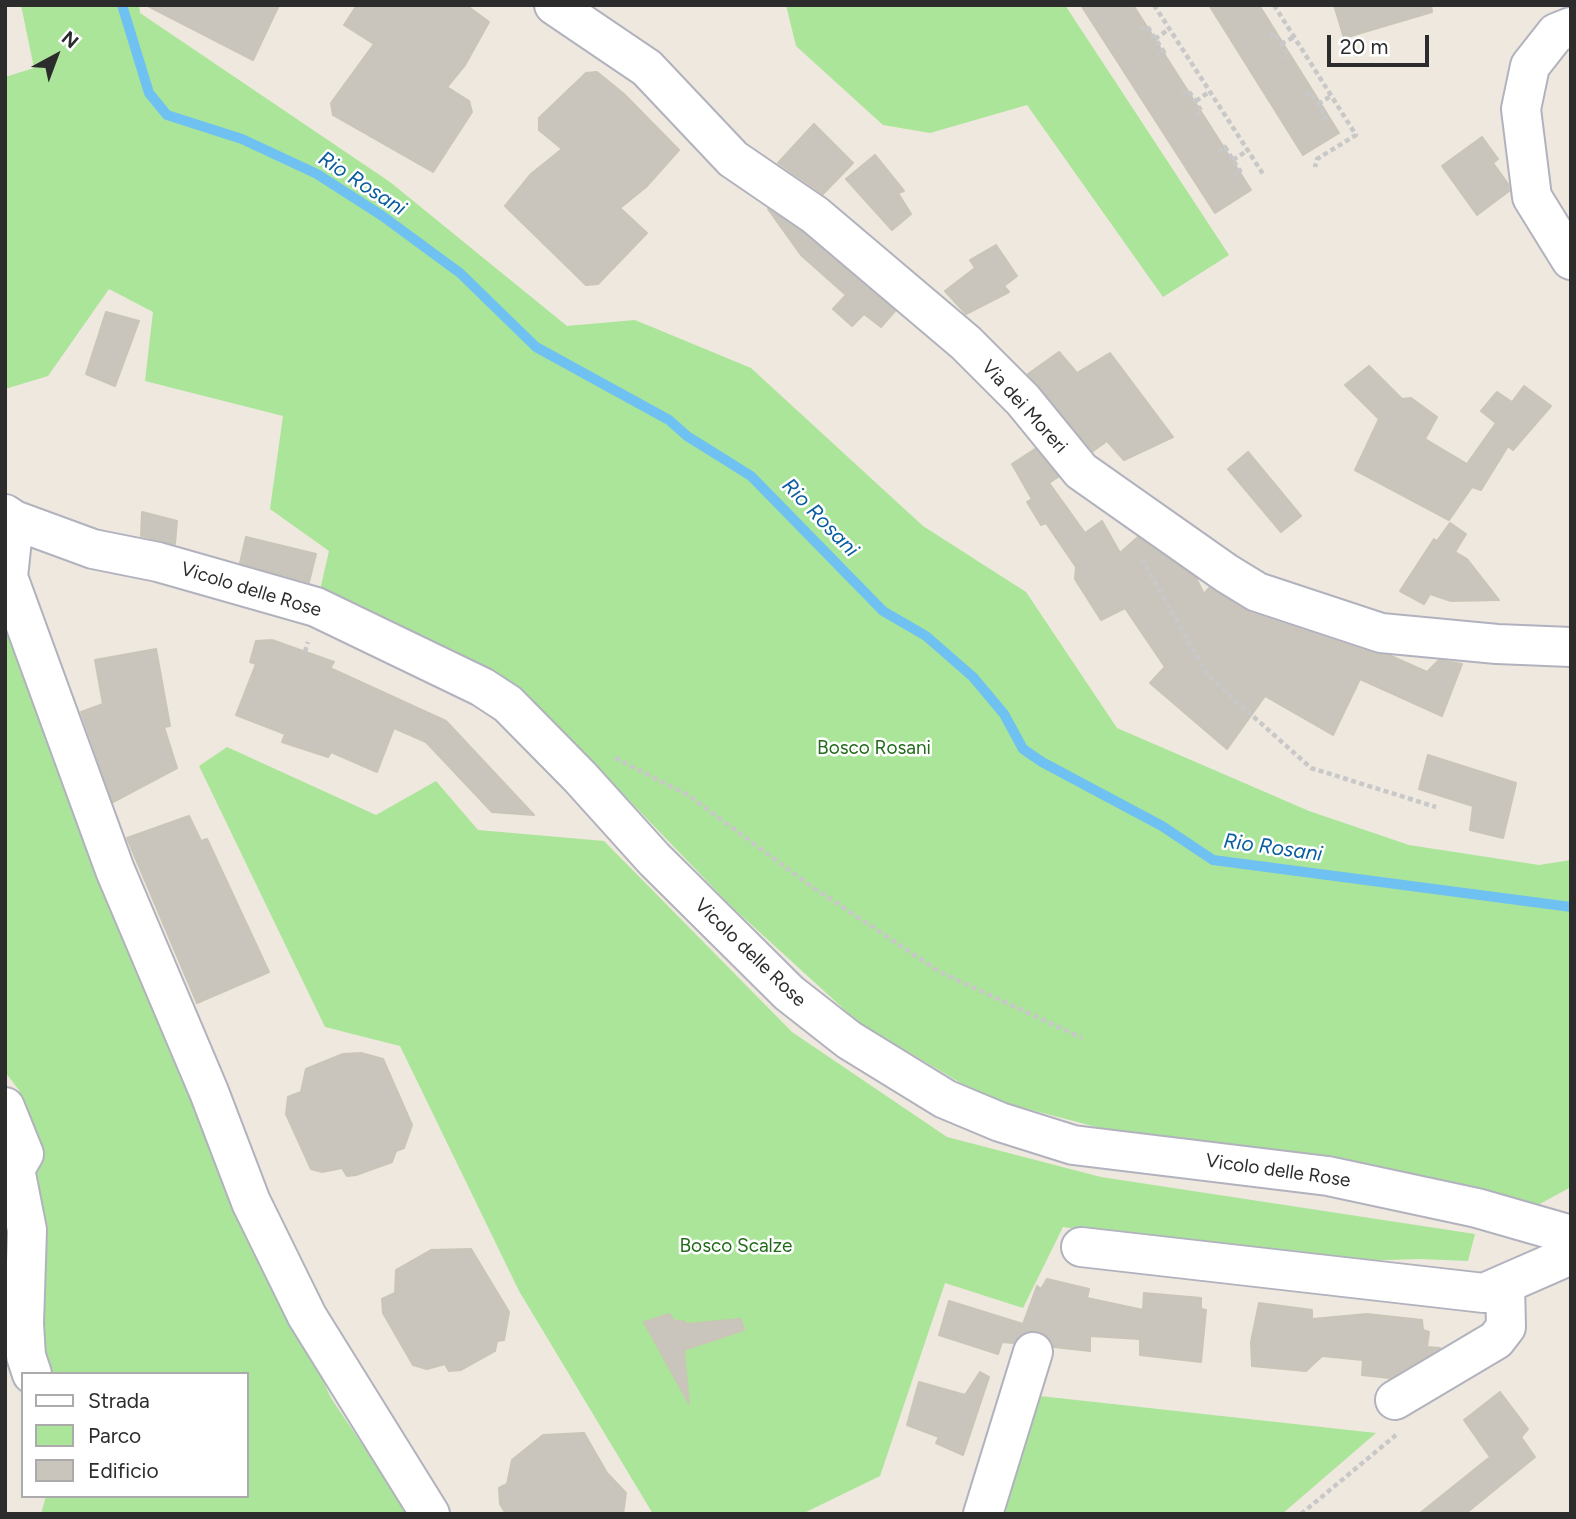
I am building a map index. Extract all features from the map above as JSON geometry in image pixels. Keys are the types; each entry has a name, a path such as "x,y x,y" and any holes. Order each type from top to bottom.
{"street":[{"name":"Via dei Moreri","path":"554,5 647,68 733,159 815,215 966,343 1023,400 1081,471 1226,573 1257,592 1381,633 1497,644 1571,647"},
{"path":"1571,27 1556,33 1530,66 1521,109 1532,197 1571,260"},
{"path":"10,517 8,578 120,882 209,1092 251,1202 307,1317 430,1514"},
{"name":"Vicolo delle Rose","path":"10,517 93,549 158,562 316,607 482,687 508,704 580,777 654,859 789,993 860,1047 944,1098 1000,1122 1073,1145 1328,1176 1477,1208 1571,1235"},
{"path":"5,1107 24,1154 15,1169 27,1230 24,1324 26,1356 31,1372"},
{"path":"1081,1247 1484,1293 1571,1255"},
{"path":"1395,1400 1496,1340 1506,1327 1505,1285"},
{"path":"983,1514 1033,1352"}],"path":[{"path":"1153,5 1263,174"},
{"path":"1274,5 1356,135 1317,159 1315,167"},
{"path":"1141,30 1147,26 1164,52 1158,55"},
{"path":"1155,39 1169,29"},
{"path":"1269,36 1274,33 1288,55 1284,58"},
{"path":"1281,44 1294,37"},
{"path":"1183,94 1188,89 1202,112 1197,116"},
{"path":"1195,101 1209,92"},
{"path":"1306,95 1310,92 1318,104 1326,117 1321,119"},
{"path":"1318,104 1331,96"},
{"path":"1219,152 1225,147 1240,171 1234,176"},
{"path":"1233,160 1248,150"},
{"path":"1135,547 1208,676 1311,768 1436,807"},
{"path":"305,652 309,641"},
{"path":"604,753 688,795 808,884 940,972 1082,1038"}],"green space":[{"name":"Bosco Rosani","path":"21,5 139,5 140,13 390,182 567,326 635,320 751,368 923,526 1026,592 1117,728 1309,811 1409,845 1539,865 1571,860 1571,1187 1536,1206 1297,1152 1119,1133 986,1098 858,1022 732,907 597,767 320,590 329,551 270,509 283,416 145,381 153,312 109,289 48,376 5,389 5,77 34,68"},
{"path":"786,5 1065,5 1229,255 1163,297 1027,105 930,133 883,125 796,46"},
{"path":"5,625 205,1127 331,1398 409,1514 41,1514 45,1498 248,1498 248,1372 49,1372 39,1347 29,1181 40,1160 19,1090 5,1072"},
{"name":"Bosco Scalze","path":"227,747 376,815 436,781 478,830 604,841 792,1032 947,1137 1101,1177 1475,1234 1468,1261 1420,1259 1318,1262 1063,1227 1023,1308 945,1283 880,1476 802,1514 653,1514 519,1291 400,1046 325,1027 199,766"},
{"path":"1040,1396 1376,1433 1282,1514 1003,1514"}],"building":[{"path":"146,5 279,5 253,60"},
{"path":"357,5 466,5 489,22 465,65 447,87 469,101 472,112 433,172 333,115 331,103 374,44 344,25"},
{"path":"1081,5 1133,5 1251,190 1215,213"},
{"path":"1209,5 1259,5 1339,133 1303,155"},
{"path":"1334,5 1431,5 1432,12 1344,38"},
{"path":"597,72 624,94 679,150 646,187 620,208 647,233 598,284 586,285 505,206 531,174 562,149 539,130 539,118 586,73"},
{"path":"814,124 853,163 823,194 778,163"},
{"path":"1482,137 1498,159 1493,163 1508,184 1509,191 1477,215 1442,166"},
{"path":"875,155 904,191 898,193 911,214 892,230 846,179"},
{"path":"768,209 802,232 895,311 881,327 864,314 852,326 833,309 846,295 801,255"},
{"path":"996,245 1017,276 1004,286 1009,292 966,314 945,291 975,268 970,260"},
{"path":"106,312 139,321 115,386 86,374"},
{"path":"1059,352 1077,373 1110,353 1173,437 1124,460 1107,441 1093,451 1028,374"},
{"path":"1369,366 1402,399 1411,398 1437,417 1425,439 1467,464 1496,423 1481,411 1497,392 1512,402 1524,386 1551,406 1513,450 1508,446 1481,490 1472,487 1449,520 1355,470 1379,419 1345,385"},
{"path":"1035,449 1058,477 1049,483 1085,533 1102,521 1120,553 1138,537 1196,578 1204,594 1209,588 1250,613 1374,654 1391,656 1427,672 1439,660 1462,664 1442,716 1360,679 1333,735 1265,696 1227,749 1150,683 1165,667 1125,608 1101,620 1075,579 1076,567 1046,523 1041,525 1027,502 1032,499 1012,464"},
{"path":"1248,452 1301,516 1281,532 1228,469"},
{"path":"142,512 177,521 175,544 141,536"},
{"path":"1450,523 1466,534 1455,552 1467,559 1499,600 1451,601 1430,594 1424,604 1400,591 1434,539 1437,541"},
{"path":"246,537 316,554 309,582 240,563"},
{"path":"272,640 334,662 330,668 446,721 534,815 492,812 426,742 394,728 377,772 331,752 328,757 282,742 285,734 236,715 256,664 250,662 256,641"},
{"path":"156,649 170,726 164,727 177,768 113,802 81,712 103,704 95,660"},
{"path":"1428,755 1516,783 1503,838 1470,830 1473,806 1419,789"},
{"path":"189,816 201,841 207,839 269,972 197,1003 127,838"},
{"path":"361,1053 383,1059 412,1125 404,1148 396,1151 392,1162 356,1175 347,1176 342,1168 322,1172 311,1169 286,1114 288,1097 301,1092 306,1069 343,1054"},
{"path":"471,1249 509,1312 504,1340 497,1341 495,1351 461,1370 449,1371 445,1364 427,1369 413,1365 383,1313 382,1299 395,1293 396,1270 431,1250"},
{"path":"1047,1279 1089,1289 1087,1298 1143,1310 1144,1293 1201,1298 1201,1309 1206,1310 1201,1362 1140,1355 1140,1339 1090,1336 1090,1351 1054,1347 1049,1337 1039,1331 1029,1331 1013,1343 1002,1342 998,1354 939,1335 949,1301 1023,1324 1037,1286 1041,1289"},
{"path":"1259,1303 1312,1310 1312,1319 1367,1314 1422,1320 1423,1330 1429,1332 1427,1347 1440,1348 1390,1378 1362,1375 1363,1360 1322,1356 1306,1371 1252,1366 1251,1342"},
{"path":"669,1314 675,1321 684,1321 686,1324 741,1319 744,1330 684,1350 689,1404 644,1322"},
{"path":"980,1372 989,1377 963,1455 936,1443 939,1437 907,1425 919,1382 965,1395"},
{"path":"1500,1392 1528,1429 1521,1437 1535,1457 1465,1514 1419,1514 1490,1457 1464,1420"},
{"path":"584,1433 607,1473 626,1493 623,1514 506,1514 500,1504 499,1488 507,1484 512,1460 543,1435"}],"waterway":[{"name":"Rio Rosani","path":"122,5 149,93 167,115 242,139 317,174 381,215 460,273 536,347 669,420 687,436 751,476 883,611 926,636 973,677 1004,714 1023,749 1042,762 1162,826 1213,860 1571,907"}]}
